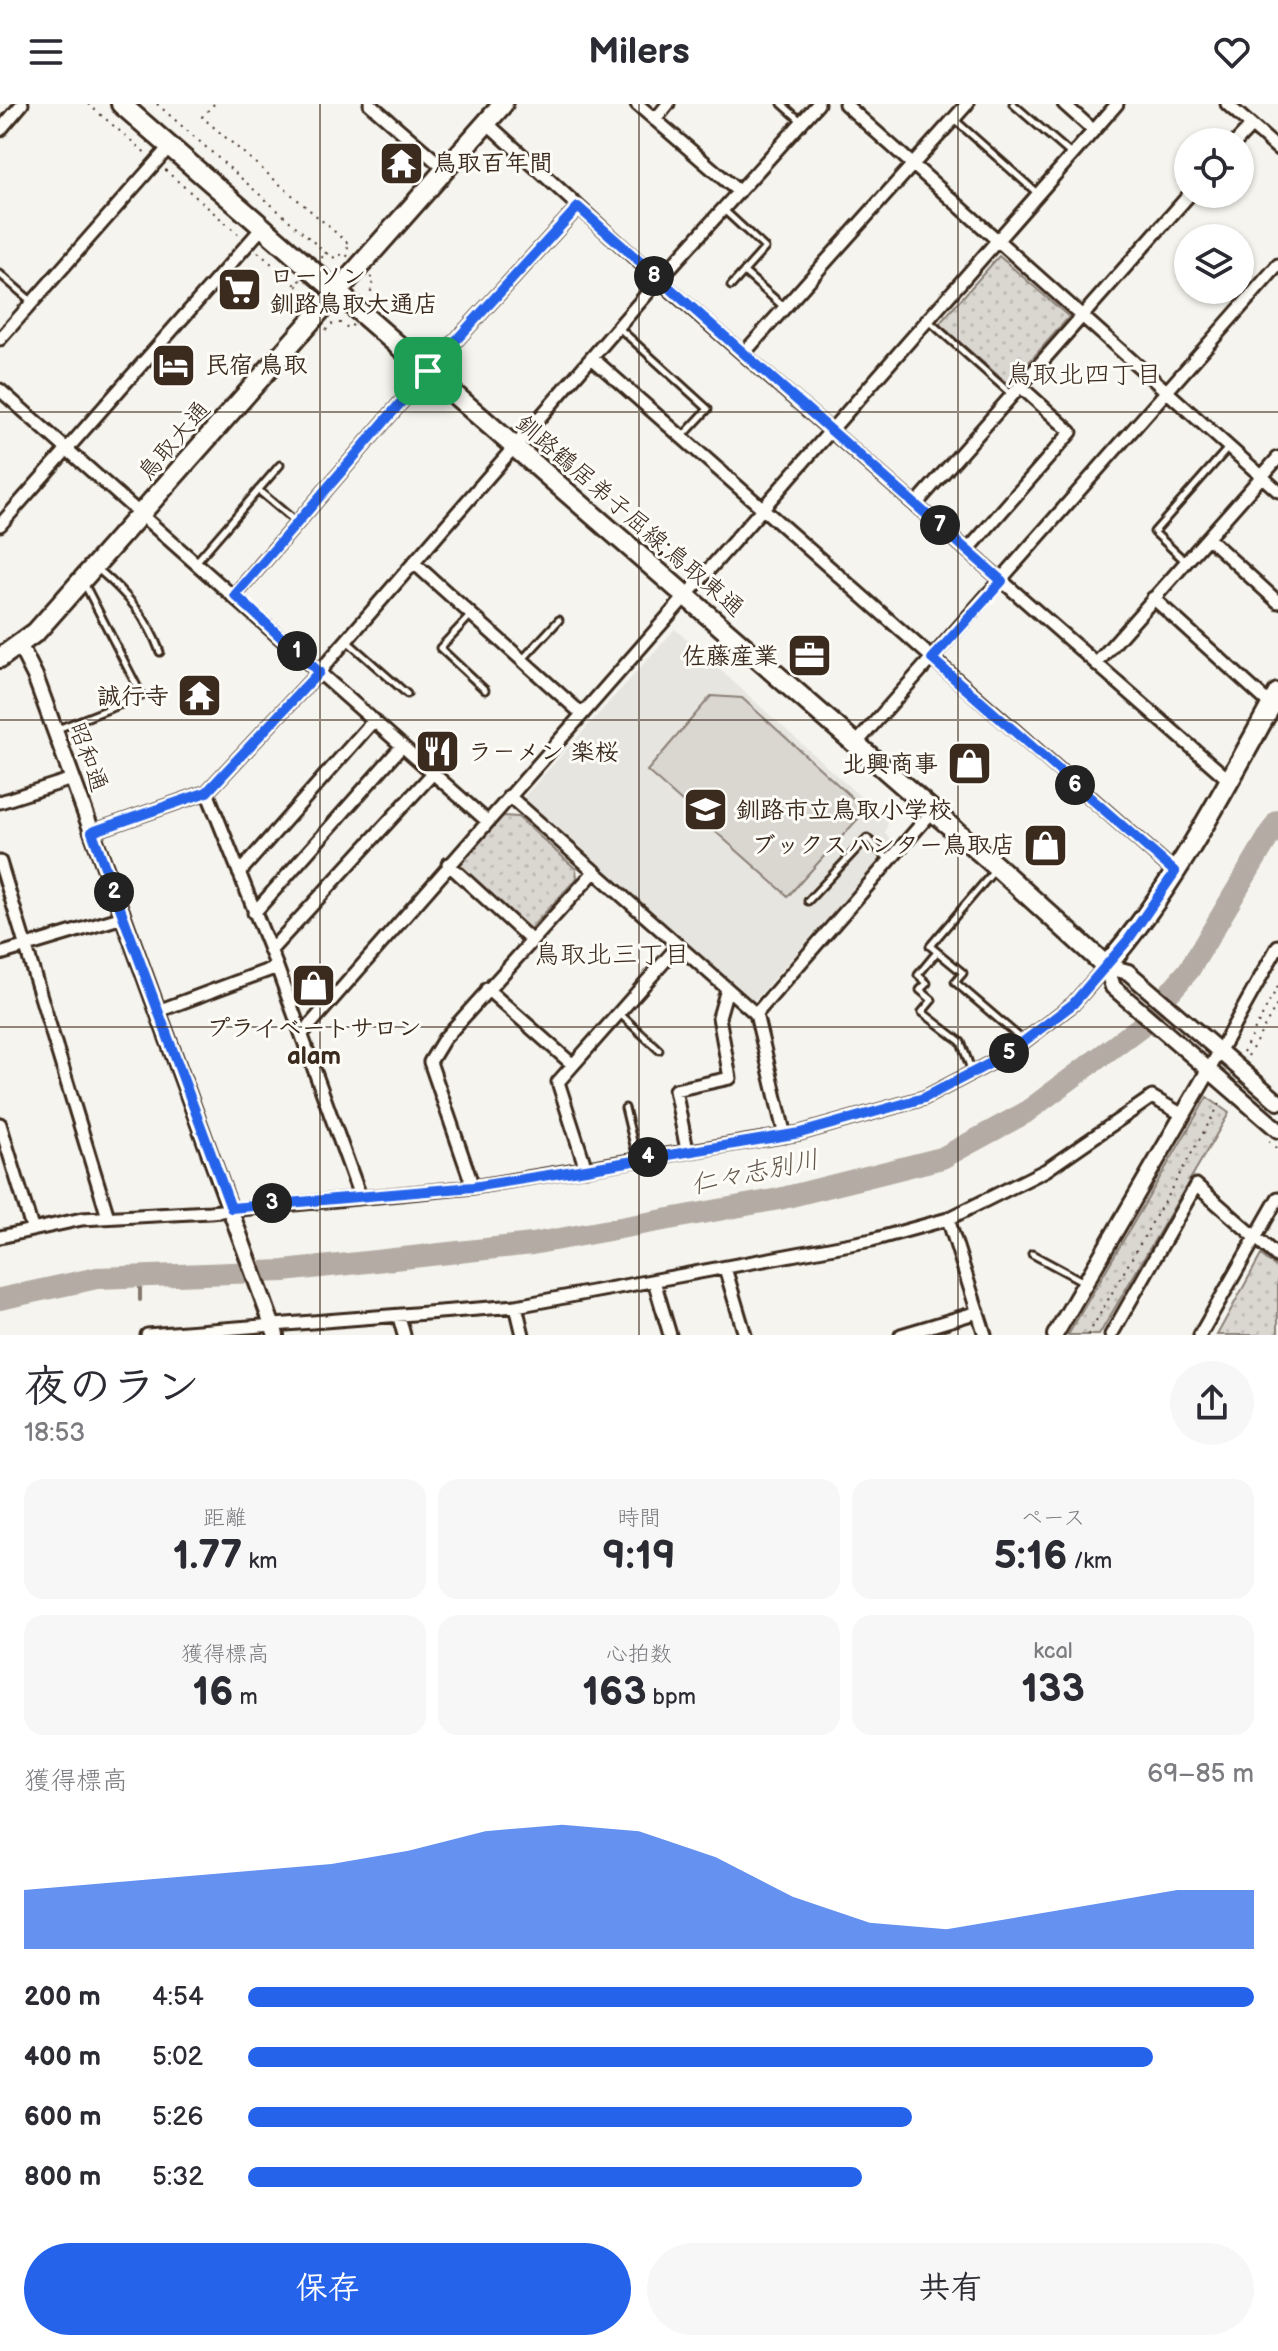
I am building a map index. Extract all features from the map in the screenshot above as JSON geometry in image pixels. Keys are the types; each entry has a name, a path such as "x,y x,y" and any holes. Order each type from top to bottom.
{"main road":[{"name":"釧路鶴居弟子屈線;鳥取東通","path":"121,104 854,746 997,867 1106,966"},
{"name":"鳥取大通","path":"0,658 20,646 89,574 503,104"},
{"path":"1106,966 1175,872 1275,699"}],"street":[{"path":"0,130 22,104"},
{"path":"370,104 445,169"},
{"path":"637,104 739,192"},
{"path":"655,120 668,104"},
{"path":"92,832 207,792 319,672 659,280 818,104"},
{"path":"845,104 996,241 1168,389 1278,491"},
{"path":"744,353 967,104"},
{"path":"1064,104 1093,130"},
{"path":"302,1034 1117,104"},
{"path":"1227,104 1278,149"},
{"path":"487,123 659,280 1229,780"},
{"path":"0,339 170,146"},
{"path":"235,595 428,371 578,207"},
{"path":"916,504 1178,208"},
{"path":"0,525 262,228"},
{"path":"854,746 1278,265"},
{"path":"592,358 1175,872"},
{"path":"0,390 197,561 487,821"},
{"path":"968,550 1071,432 1016,391"},
{"path":"1096,664 1278,458"},
{"path":"1208,538 1278,602"},
{"path":"414,563 582,714"},
{"path":"1153,598 1275,699"},
{"name":"昭和通","path":"20,646 92,832 272,1324"},
{"path":"239,873 374,720"},
{"path":"254,913 402,746"},
{"path":"270,951 434,772"},
{"path":"0,802 72,779"},
{"path":"207,792 277,967 360,1196"},
{"path":"509,796 756,1014 785,1136"},
{"path":"756,1014 931,813"},
{"path":"0,862 108,1217"},
{"path":"448,864 532,941"},
{"path":"473,1187 430,1062 444,1039 487,989 595,871"},
{"path":"0,954 123,917"},
{"path":"586,1169 558,1082 678,946"},
{"path":"1055,1335 1278,946"},
{"path":"1106,966 1128,972 1278,1102"},
{"path":"1106,966 1113,987 1278,1130"},
{"path":"0,1237 32,1228 108,1217 233,1215 360,1196 473,1187 785,1136 924,1098 972,1073 1026,1042 1073,1004 1106,966"},
{"path":"158,1011 277,967"},
{"path":"487,989 572,1064"},
{"path":"687,1150 675,1090 730,1078 719,1017 727,989"},
{"path":"147,1335 516,1306 872,1240 948,1219 1046,1170 1152,1097 1183,1115"},
{"path":"0,1124 32,1228"},
{"path":"1111,1335 1196,1185 1278,1257"},
{"path":"1200,1335 1278,1198"},
{"path":"948,1219 985,1335"},
{"path":"725,1268 745,1335"},
{"path":"654,1281 670,1335"},
{"path":"516,1306 523,1335"},
{"path":"901,1335 978,1312"},
{"path":"399,1317 404,1335"}],"lane":[{"path":"782,104 802,122"},
{"path":"1013,104 1072,155"},
{"path":"954,119 1038,193"},
{"path":"723,210 765,248 731,286"},
{"path":"744,272 785,308"},
{"path":"0,274 32,301"},
{"path":"928,320 1016,391"},
{"path":"618,328 708,409 681,438"},
{"path":"1186,562 1154,532 1230,447"},
{"path":"197,561 280,465"},
{"path":"258,490 297,523"},
{"path":"89,574 126,592 151,628 160,652"},
{"path":"54,730 142,696 89,574"},
{"path":"472,615 440,648 485,690"},
{"path":"522,660 559,620"},
{"path":"346,641 407,694"},
{"path":"808,901 867,838 889,860"},
{"path":"997,867 930,946 963,973 955,982 1026,1042"},
{"path":"937,952 918,975 927,983 920,990 932,1000 922,1012 961,1042 972,1073"},
{"path":"618,1012 659,1050"},
{"path":"625,1108 637,1160"},
{"path":"1032,1254 1085,1283"}],"path":[{"path":"88,104 296,285"},
{"path":"157,104 326,253"},
{"path":"214,104 202,117 350,245 344,253"},
{"path":"1248,1056 1278,1003"},
{"path":"1088,1335 1222,1099"}],"shaded area":[{"path":"999,256 1069,317 1009,385 939,324"},
{"name":"釧路市立鳥取小学校","path":"675,629 888,822 885,834 895,843 754,1001 523,798"},
{"path":"711,696 742,698 866,810 788,896 647,771"},
{"path":"503,816 518,817 576,869 577,878 529,930 458,866"},
{"path":"1207,1097 1229,1113 1099,1335 1068,1335"},
{"path":"1261,1255 1278,1269 1278,1335 1217,1335"}],"waterway":[{"name":"仁々志別川","path":"0,1299 97,1278 284,1271 532,1244 779,1199 942,1158 1025,1113 1140,1027 1189,970 1278,821"},
{"path":"140,1277 140,1300"}],"place":[{"name":"鳥取百年間","path":"402,163"},
{"name":"ローソン 釧路鳥取大通店","path":"239,290"},
{"name":"民宿 鳥取","path":"174,365"},
{"name":"佐藤産業","path":"809,656"},
{"name":"誠行寺","path":"200,696"},
{"name":"ラ－メン 楽桜","path":"437,752"},
{"name":"北興商事","path":"969,764"},
{"name":"釧路市立鳥取小学校","path":"705,810"},
{"name":"ブックスハンター鳥取店","path":"1046,845"},
{"name":"プライベートサロン alam","path":"314,986"}],"district":[{"name":"鳥取北四丁目","path":"1084,375"},
{"name":"鳥取北三丁目","path":"612,955"}],"route":[{"path":"578,207 1002,581 932,659 1175,872 1128,940 1086,992 1026,1042 924,1098 800,1133 473,1187 231,1208 92,832 207,792 319,672 235,595 428,371 578,207"}]}
